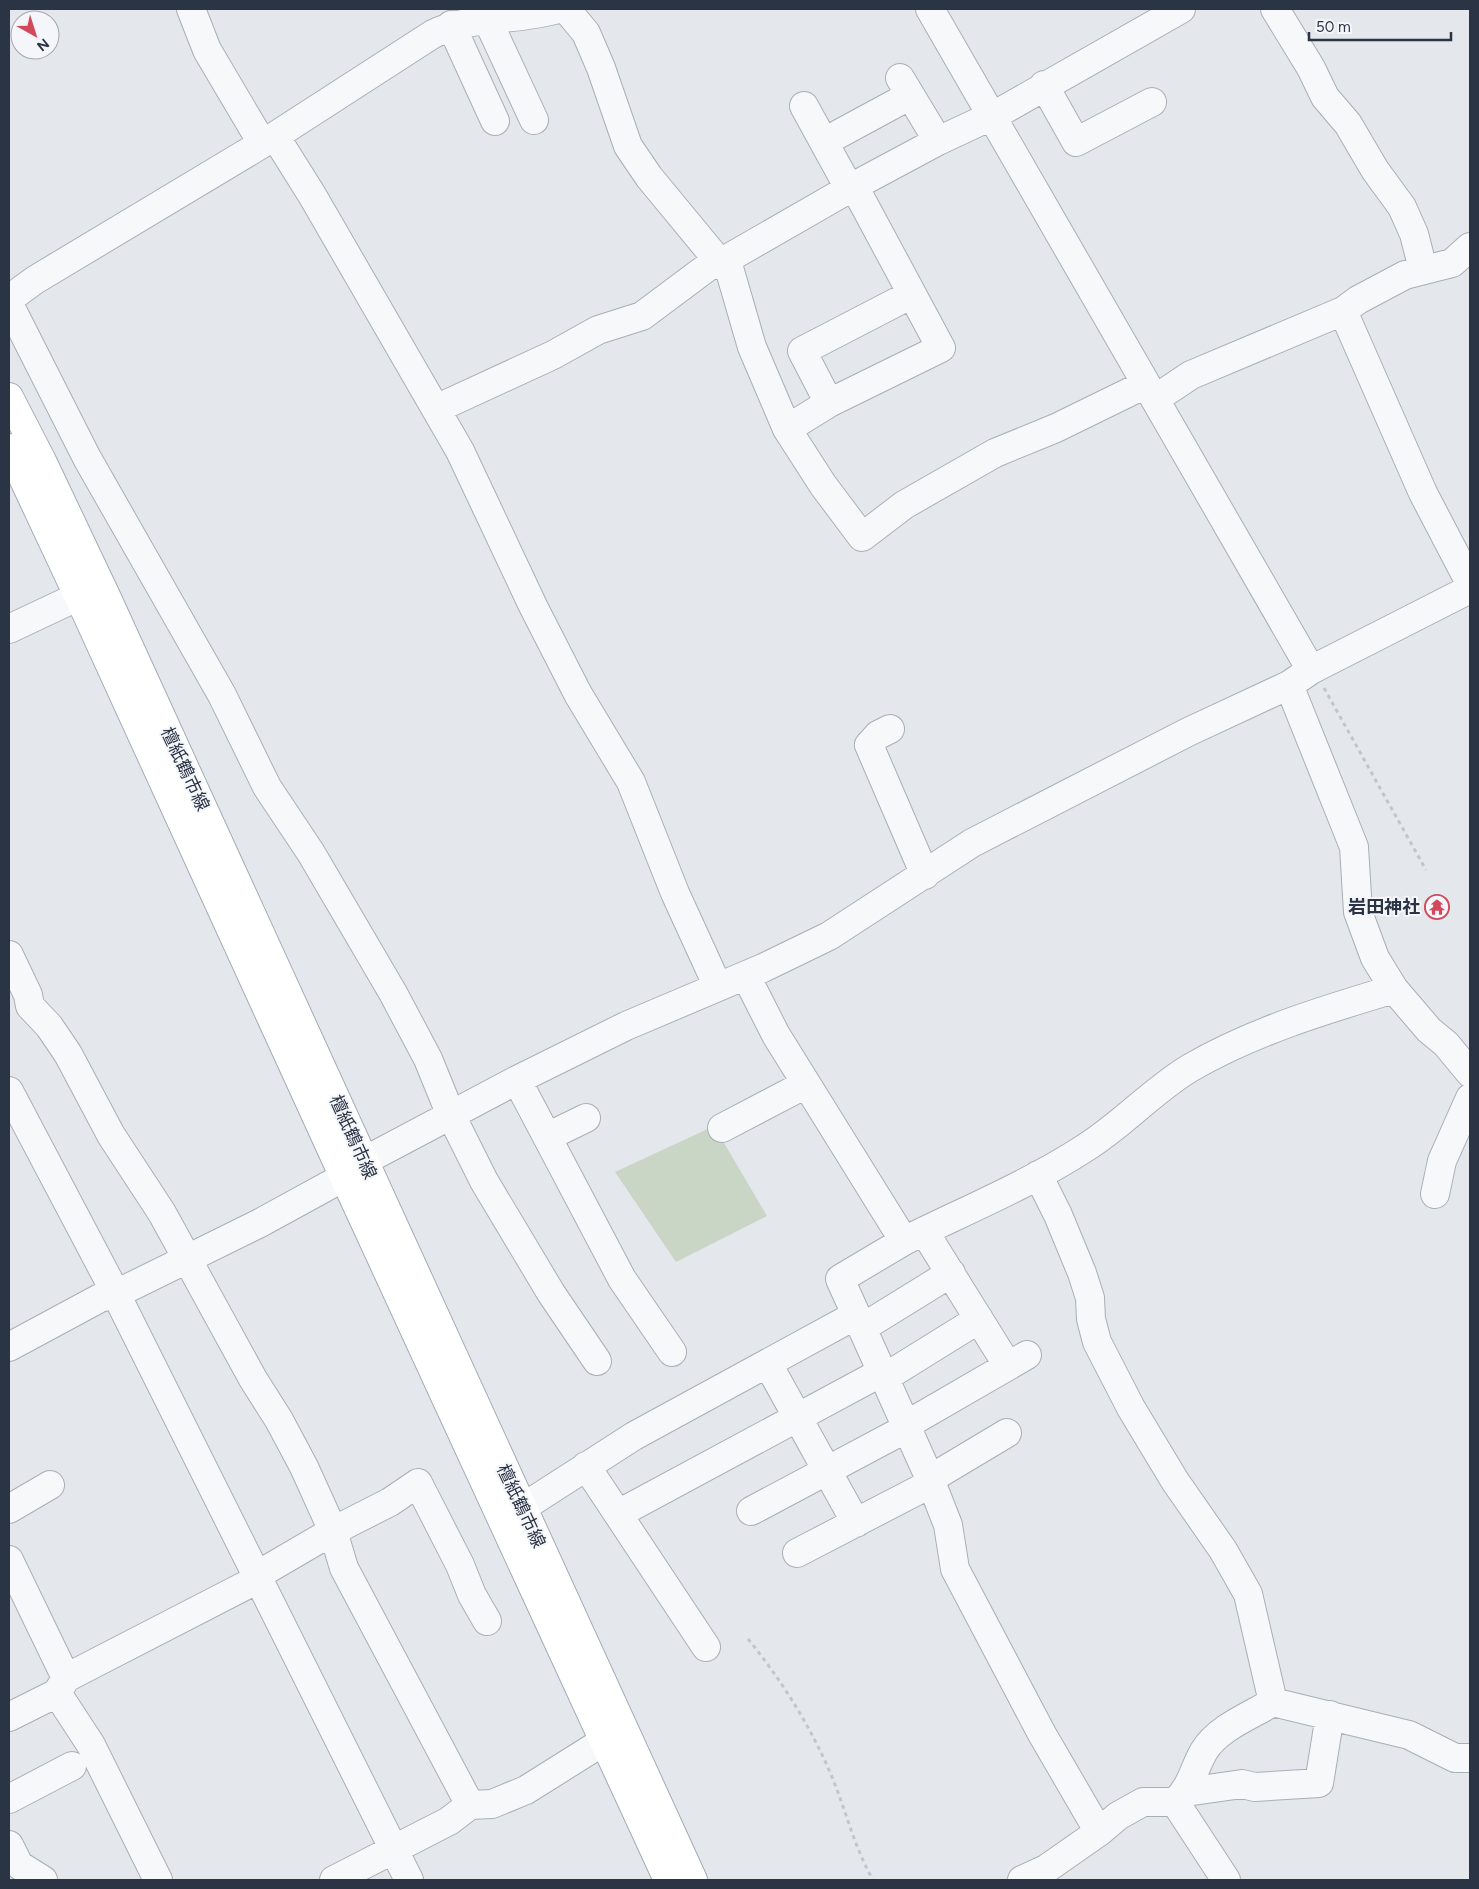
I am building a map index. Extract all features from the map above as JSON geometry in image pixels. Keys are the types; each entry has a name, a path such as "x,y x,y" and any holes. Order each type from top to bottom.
{"main road":[{"name":"檀紙鶴市線","path":"9,397 106,596 604,1741 668,1880"},
{"name":"檀紙鶴市線","path":"9,448 354,1169 522,1508 693,1880"}],"street":[{"path":"191,9 207,50 268,139 312,195 388,328 438,408 574,685 631,782 675,893 718,987"},
{"path":"9,299 35,280 268,139 433,34 451,25 538,15 558,9"},
{"path":"566,9 586,33 601,68 628,146 649,177 724,262 752,347 787,429 823,485 862,537 904,505 995,453 1191,375 1344,311 1358,300 1405,275 1452,263 1470,247"},
{"path":"930,9 1151,391 1300,677 1354,847 1358,912 1375,958 1394,989 1429,1030 1446,1044 1470,1072"},
{"path":"438,408 553,355 598,330 642,316 709,266 724,262 852,187 938,141 992,115 1181,9"},
{"path":"1275,9 1325,97 1348,124 1375,170 1402,207 1414,234 1423,269"},
{"path":"488,21 534,120"},
{"path":"451,25 495,120"},
{"path":"1044,85 1076,142 1152,102"},
{"path":"824,142 905,87 938,141"},
{"path":"787,429 829,403 941,348 852,187 804,106"},
{"path":"829,403 802,351 912,294"},
{"path":"9,304 87,458 222,695 267,787 311,853 393,993 428,1059 450,1114 484,1180 551,1293 597,1361"},
{"path":"1344,311 1423,493 1470,583"},
{"path":"9,1347 100,1298 116,1294 260,1223 450,1114 516,1080 626,1026 746,976 829,936 972,843 1188,732 1300,677 1470,588"},
{"path":"9,629 79,596"},
{"path":"890,728 878,735 869,745 925,875"},
{"path":"9,955 28,995 30,1006 49,1026 68,1054 111,1135 162,1214 304,1467 333,1531 344,1568 470,1806"},
{"path":"746,976 776,1035 806,1084 914,1236 950,1274 979,1319 1018,1360 906,1426 751,1511"},
{"path":"1099,1832 1042,1734 956,1569 948,1525 931,1481 840,1279 914,1236 1038,1176 1086,1148 1161,1088 1190,1068 1280,1026 1394,989"},
{"path":"516,1080 622,1280 672,1352"},
{"path":"722,1128 806,1084"},
{"path":"9,1091 116,1294 409,1880"},
{"path":"1435,1194 1442,1161 1470,1098"},
{"path":"547,1138 586,1118"},
{"path":"1038,1176 1058,1215 1082,1273 1090,1298 1091,1319 1097,1342 1131,1408 1175,1482 1223,1550 1248,1594 1273,1702"},
{"path":"522,1508 634,1436 768,1364 859,1321 950,1274"},
{"path":"618,1514 883,1375 979,1319"},
{"path":"768,1364 856,1523"},
{"path":"797,1553 931,1481 1007,1433"},
{"path":"586,1466 706,1647"},
{"path":"9,1718 62,1685 257,1578 333,1531 390,1502 418,1483 460,1565 472,1595 487,1621"},
{"path":"9,1508 50,1485"},
{"path":"9,1560 62,1685 158,1880"},
{"path":"1181,1797 1203,1752 1214,1737 1273,1702 1409,1735 1455,1758 1470,1758"},
{"path":"1022,1880 1046,1869 1099,1832 1118,1816 1143,1802 1181,1797 1242,1784 1255,1787 1319,1783 1330,1715"},
{"path":"334,1880 449,1821 470,1806 492,1804 526,1790 604,1741"},
{"path":"9,1798 72,1766"},
{"path":"1181,1797 1226,1880"},
{"path":"9,1845 18,1865 43,1880"}],"path":[{"path":"1300,677 1318,678 1426,870"},
{"path":"748,1639 767,1661 811,1733 829,1770 854,1841 873,1880"}],"green space":[{"path":"714,1126 767,1216 676,1262 615,1172"}],"place":[{"name":"岩田神社","path":"1437,907"}]}
